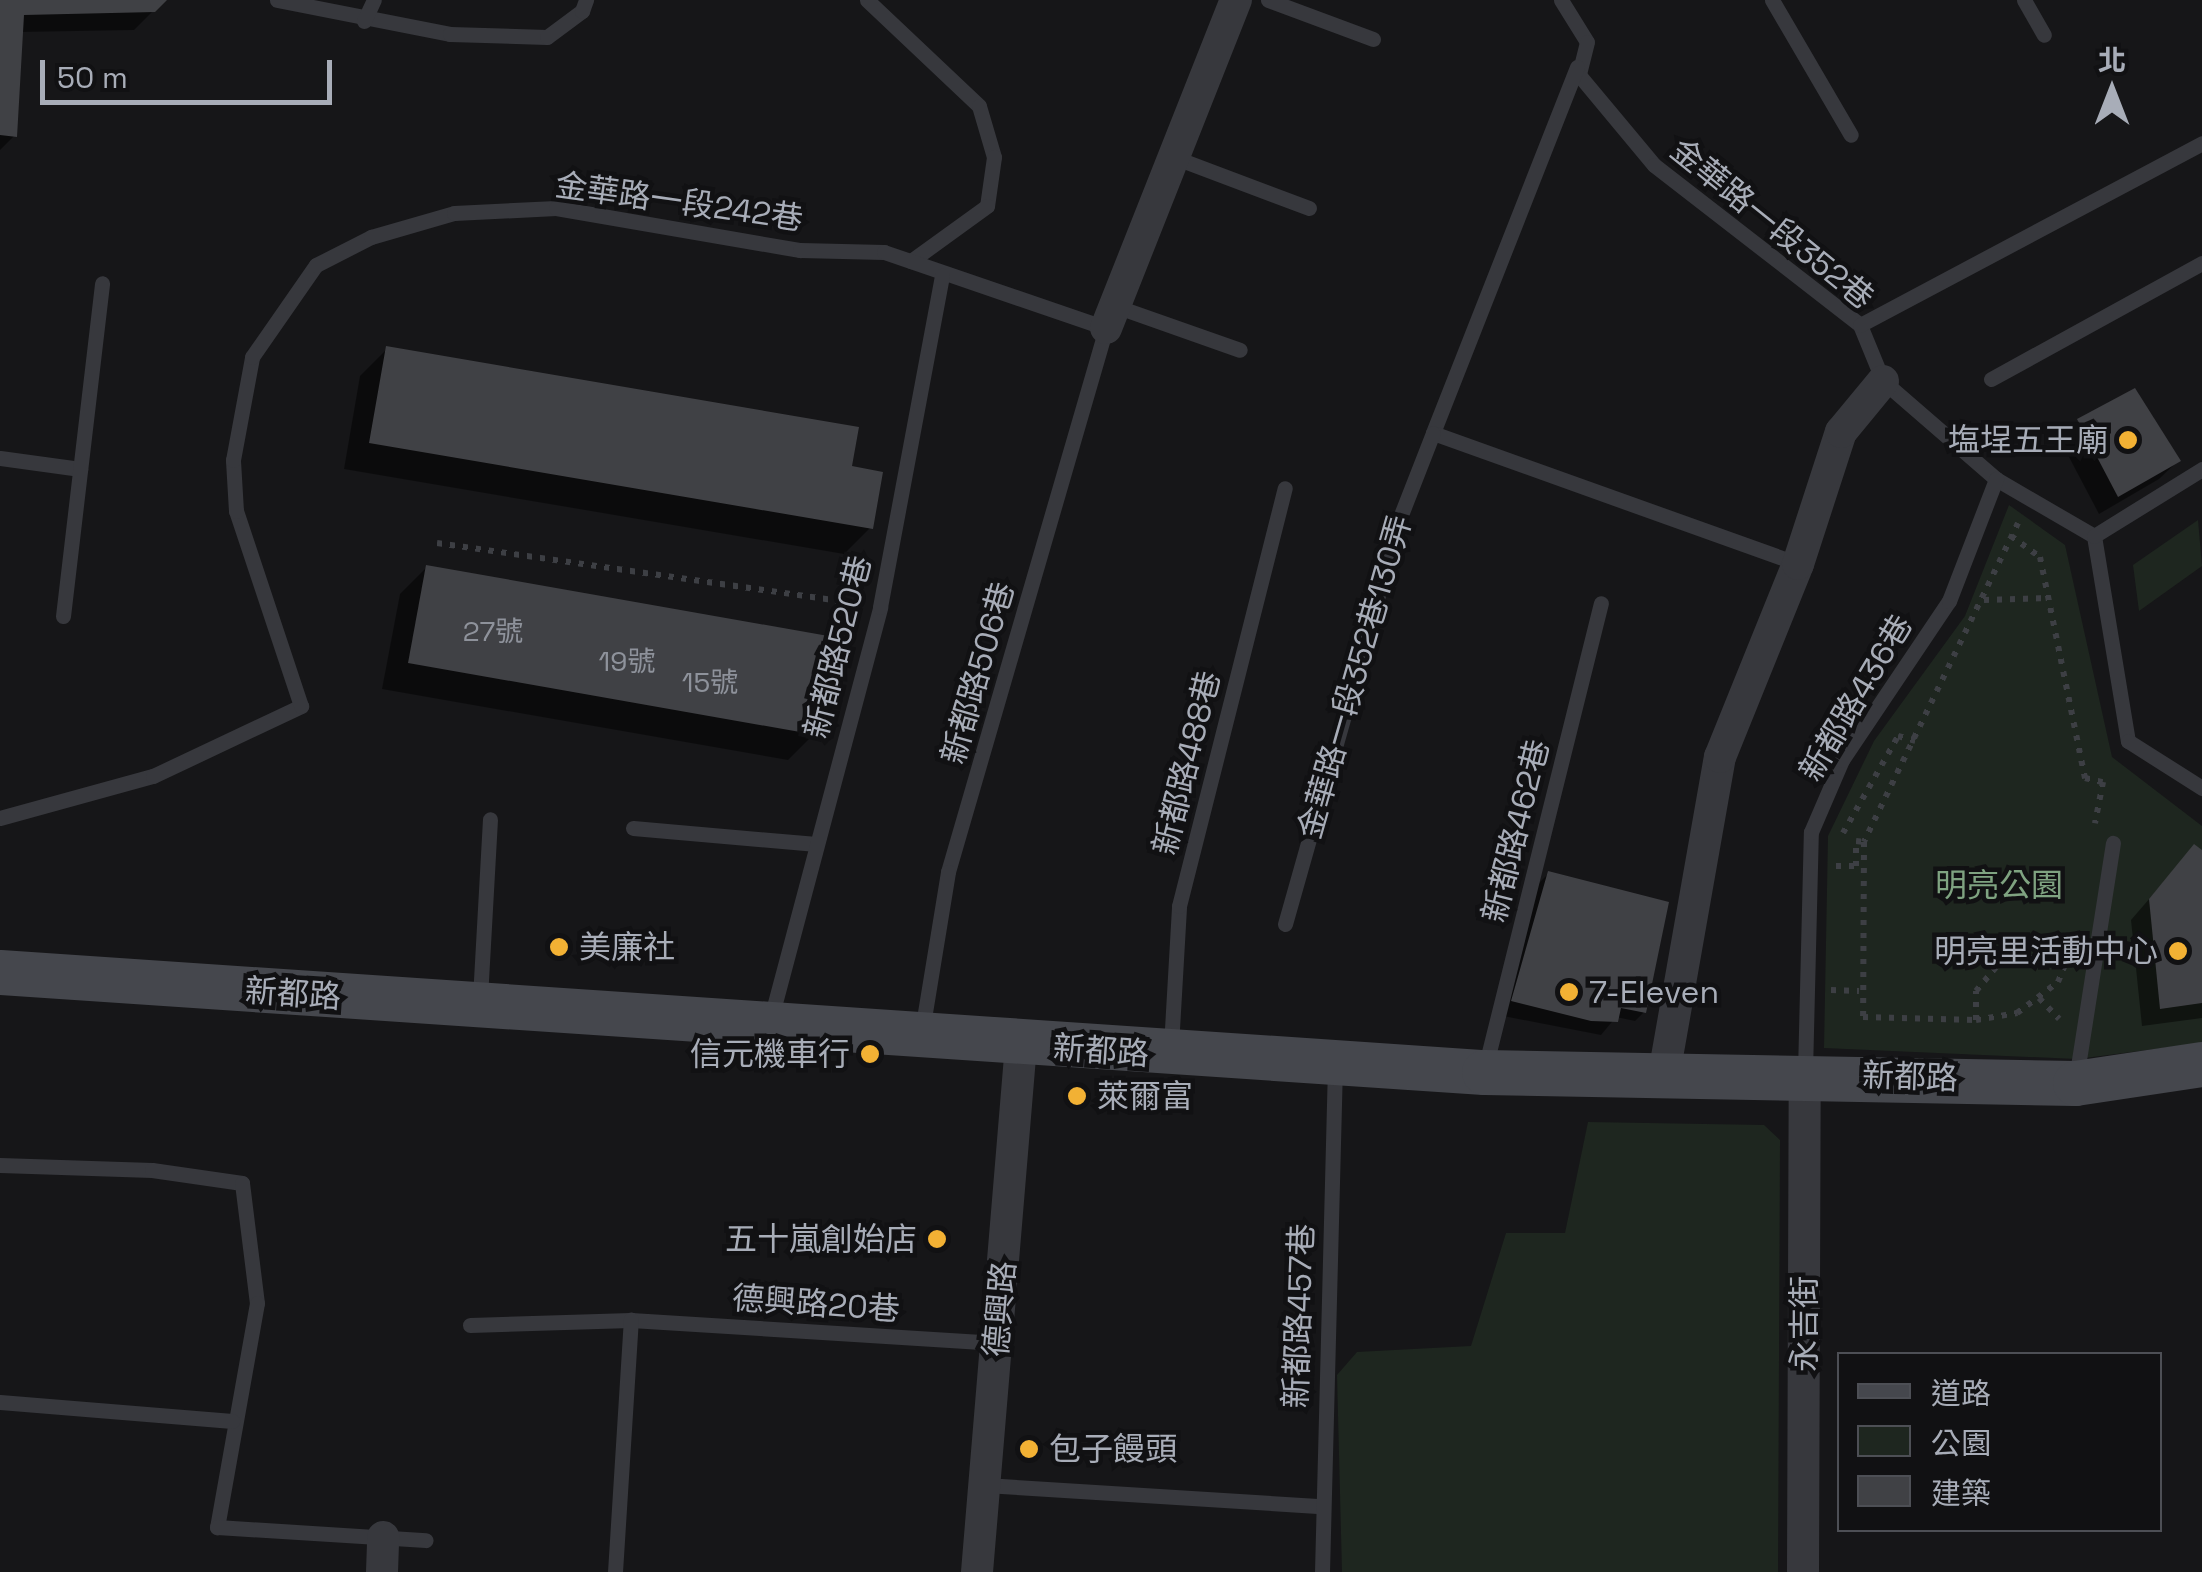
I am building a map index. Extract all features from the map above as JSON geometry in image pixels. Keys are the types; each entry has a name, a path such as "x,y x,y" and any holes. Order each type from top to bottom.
{"street":[{"path":"1112,318 1236,0"},
{"path":"1664,1074 1720,757 1798,564 1841,432 1884,381"},
{"name":"新都路","path":"0,972 1170,1056 1335,1061 1484,1072 2075,1083 2202,1064"},
{"name":"德興路","path":"978,1572 1022,1045"},
{"name":"永吉街","path":"1804,1572 1805,1076"},
{"path":"382,1572 383,1538"}],"lane":[{"path":"277,0 364,22 548,37 582,11 586,0"},
{"path":"364,22 374,0"},
{"path":"867,0 979,106 994,157 987,206 912,261"},
{"path":"1268,0 1374,39"},
{"name":"金華路一段352巷","path":"1561,0 1587,42 1579,74 1654,166 1860,325 1884,381 1996,480 2094,536"},
{"path":"1772,0 1851,135"},
{"path":"2024,0 2044,35"},
{"name":"金華路一段352巷130弄","path":"1284,924 1399,520 1587,42"},
{"path":"1860,325 2202,143"},
{"path":"1176,158 1308,208"},
{"name":"金華路一段242巷","path":"0,818 154,776 300,706 236,511 233,460 252,358 316,265 371,238 454,213 556,208 800,250 884,252 942,276 1240,350"},
{"path":"1991,379 2202,263"},
{"name":"新都路520巷","path":"768,1027 880,607 942,276"},
{"path":"63,616 102,284"},
{"name":"新都路506巷","path":"920,1038 948,872 1112,318"},
{"path":"1434,433 1798,564"},
{"path":"0,458 80,469"},
{"path":"2202,469 2094,536 2128,742 2202,788"},
{"name":"新都路436巷","path":"1805,1076 1811,832 1842,760 1949,601 1996,480"},
{"name":"新都路488巷","path":"1170,1056 1179,906 1285,488"},
{"name":"新都路462巷","path":"1484,1072 1601,603"},
{"path":"480,1008 490,819"},
{"path":"633,828 816,844"},
{"path":"2075,1083 2114,843"},
{"name":"新都路457巷","path":"1322,1572 1320,1506 1335,1061"},
{"path":"0,1166 152,1170 242,1182 257,1303 232,1421 216,1527 426,1540"},
{"path":"614,1572 631,1320"},
{"name":"德興路20巷","path":"470,1325 631,1320 997,1343"},
{"path":"0,1402 232,1421"},
{"path":"985,1485 1320,1506"}],"path":[{"path":"2073,935 2058,982 2017,1012 1976,1020 1863,1017 1864,842 1984,600 2011,536 2040,557 2084,778 2103,782 2092,839"},
{"path":"437,543 880,607"},
{"path":"1984,600 2048,598"},
{"path":"1840,840 1898,736 1915,741"},
{"path":"1845,866 1856,866 1856,841 1864,842"},
{"path":"1839,884 1840,853"},
{"path":"1976,1020 1976,991 2001,961 2070,954"},
{"path":"1837,990 1838,972"}],"green space":[{"name":"明亮公園","path":"2009,505 2065,545 2112,757 2202,826 2202,1043 2077,1059 1824,1048 1828,836 1874,741 1965,616"},
{"path":"2198,520 2202,566 2139,611 2133,565"},
{"path":"1588,1122 1764,1125 1780,1140 1778,1572 1342,1572 1337,1375 1357,1352 1471,1346 1506,1233 1565,1233"}],"building":[{"path":"0,0 167,0 155,12 24,15 17,137 0,135"},
{"path":"386,346 859,427 852,466 883,472 873,529 369,443"},
{"name":"塩埕五王廟","path":"2135,388 2181,461 2118,497 2077,419"},
{"path":"426,565 834,637 817,735 408,663"},
{"name":"明亮里活動中心","path":"2194,844 2202,850 2202,1003 2160,1009 2149,899"},
{"path":"1548,871 1669,902 1646,1013 1621,1008 1618,1022 1591,1021 1511,1001"}],"place":[{"name":"塩埕五王廟","path":"2128,440"},
{"name":"美廉社","path":"559,947"},
{"name":"明亮里活動中心","path":"2178,951"},
{"name":"7-Eleven","path":"1569,992"},
{"name":"信元機車行","path":"870,1054"},
{"name":"萊爾富","path":"1077,1096"},
{"name":"五十嵐創始店","path":"937,1239"},
{"name":"包子饅頭","path":"1029,1449"}]}
